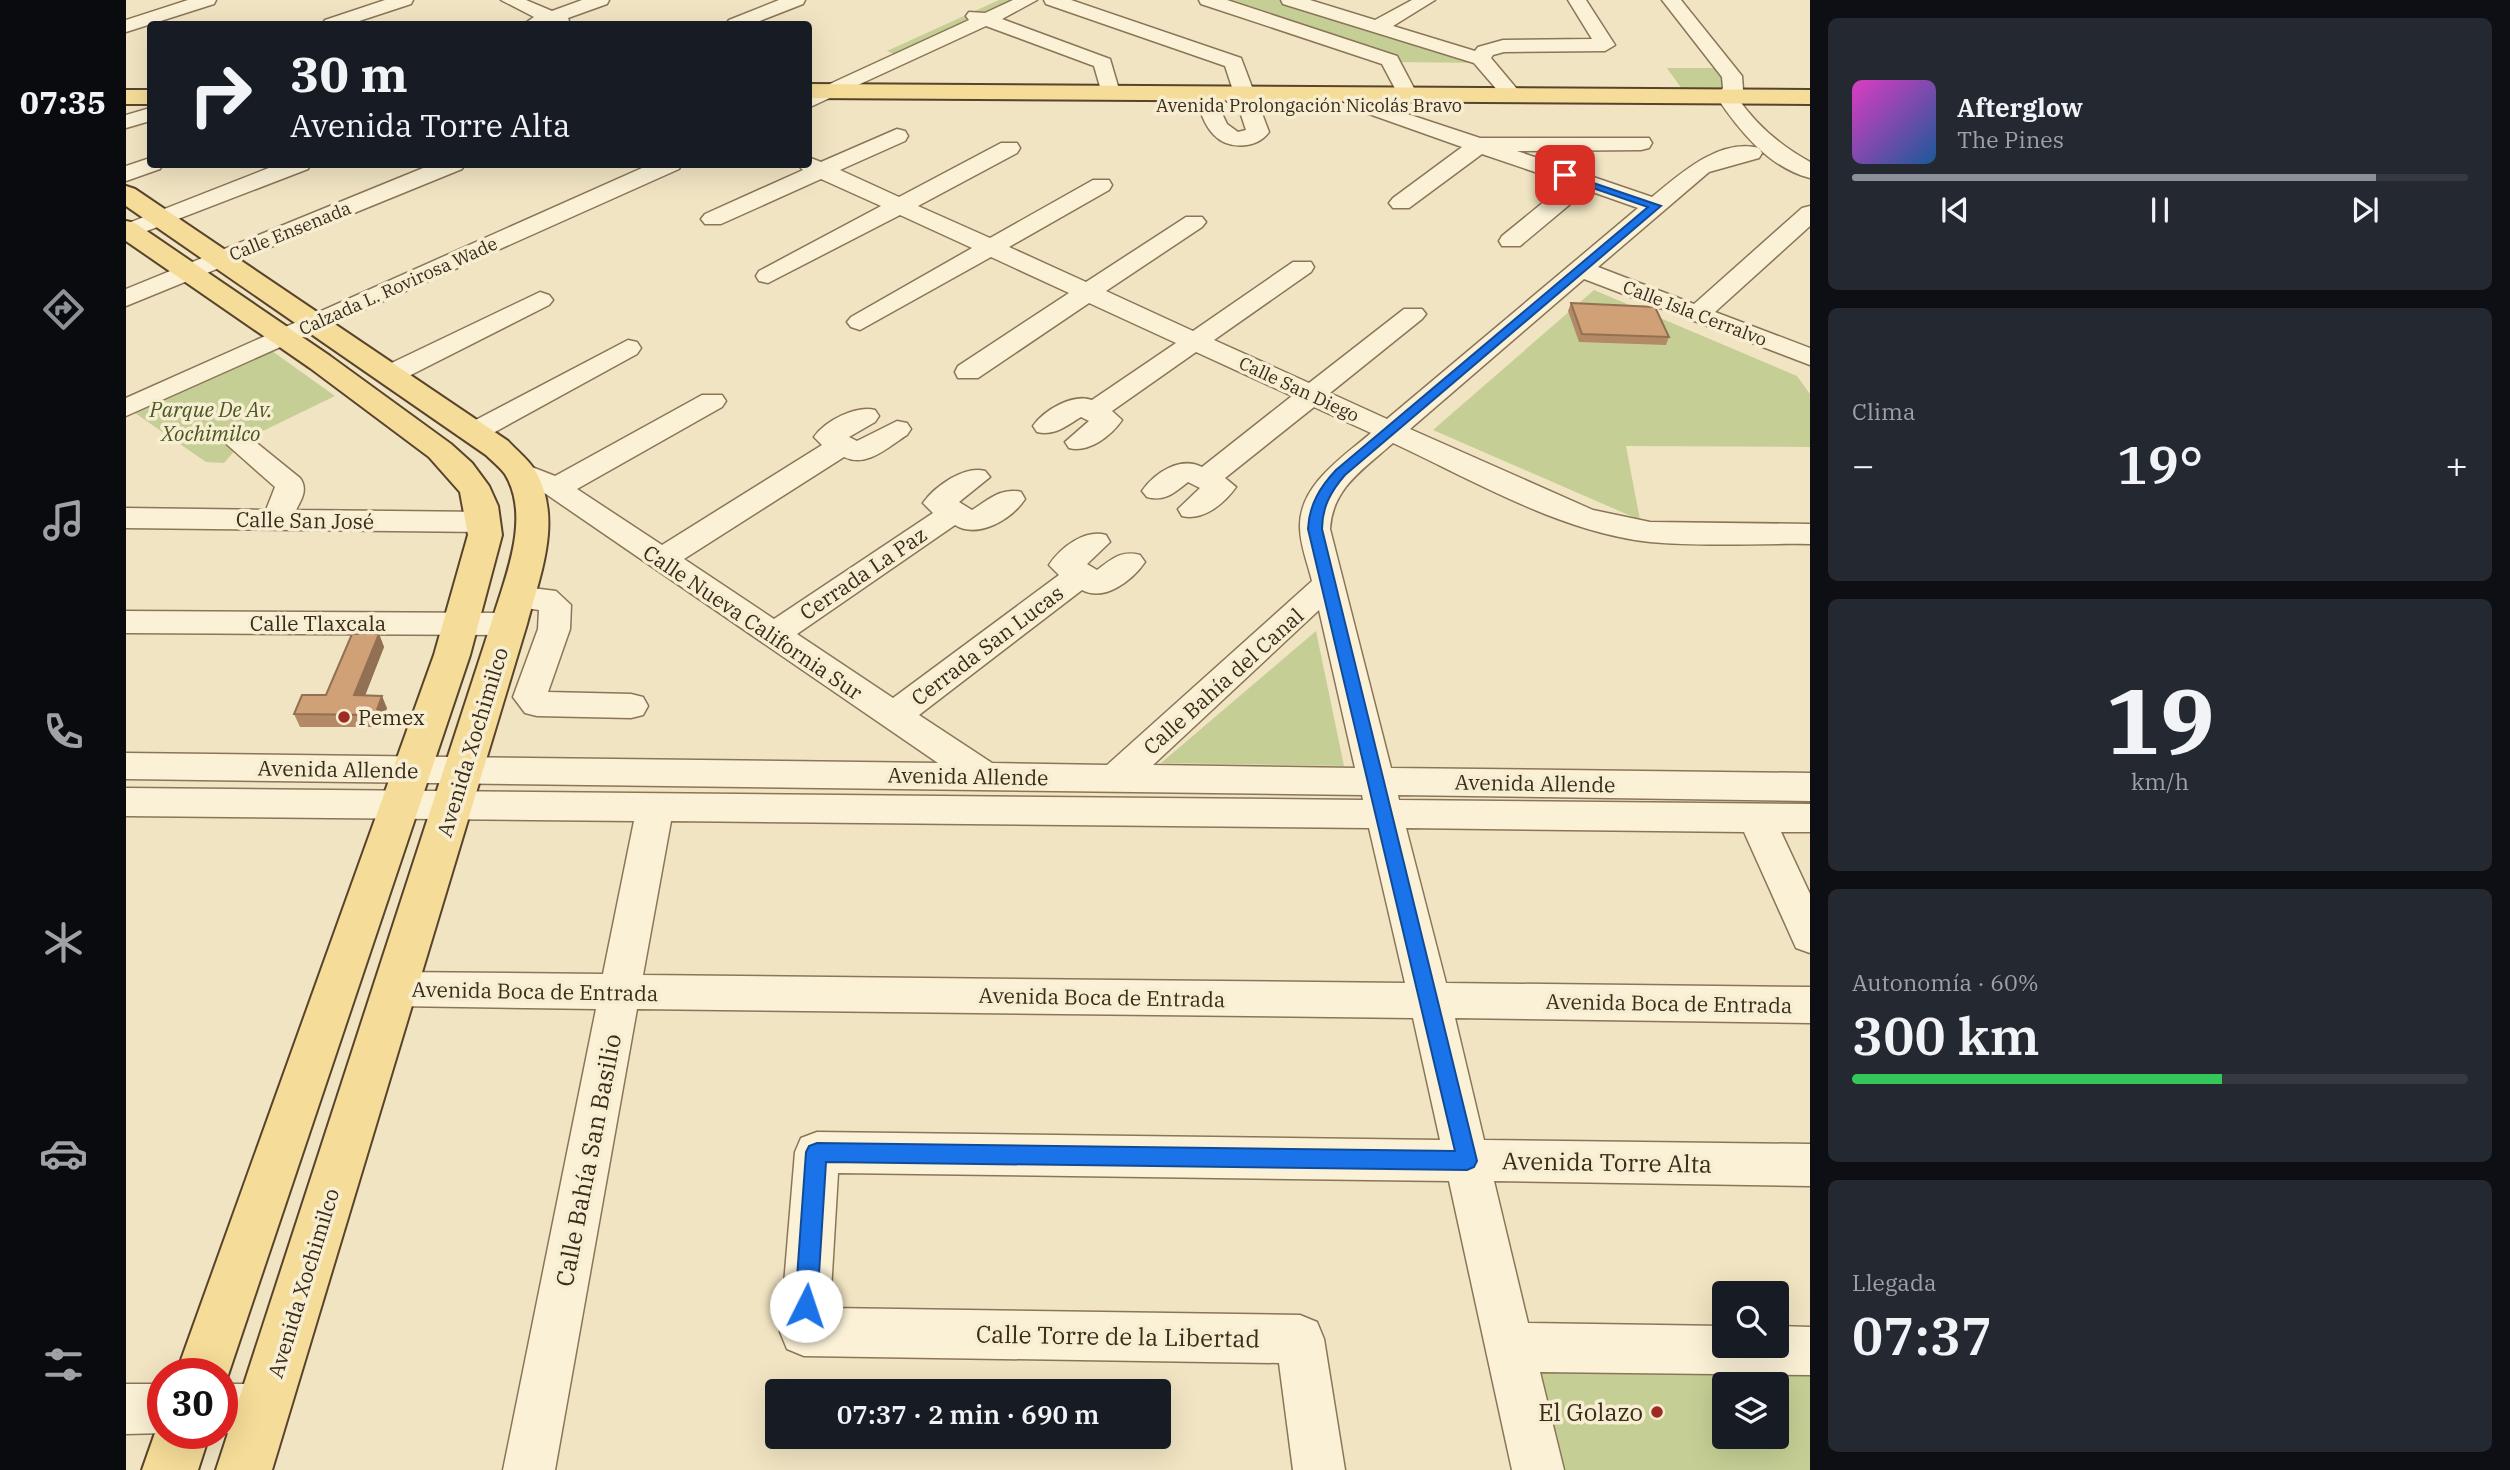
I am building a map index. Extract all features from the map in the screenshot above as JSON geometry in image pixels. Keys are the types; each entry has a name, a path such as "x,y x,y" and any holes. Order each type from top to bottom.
{"main road":[{"path":"126,87 147,87"},
{"name":"Avenida Prolongación Nicolás Bravo","path":"812,89 1110,93 1362,105 1717,102 1810,97"},
{"name":"Avenida Prolongación Nicolás Bravo","path":"812,102 1209,104 1247,99 1407,94 1717,102 1810,108"},
{"path":"126,97 147,97"},
{"name":"Avenida Xochimilco","path":"134,221 292,324 391,374 474,432 497,449 519,471 532,500 531,533 512,610 458,788 394,989 243,1409 244,1470"},
{"name":"Avenida Xochimilco","path":"209,1358 463,624 485,535 479,498 470,481 450,460 356,388 292,324"},
{"path":"170,1470 177,1449"}],"street":[{"path":"126,26 208,0"},
{"path":"341,21 404,0"},
{"path":"510,0 555,15 596,20"},
{"path":"555,15 600,0"},
{"path":"744,21 796,0"},
{"path":"812,100 977,17 999,0"},
{"path":"812,87 977,17 1028,0"},
{"path":"1053,0 1234,62 1258,132 1255,136 1238,139 1228,137 1217,128 1209,104"},
{"path":"1208,0 1390,60 1407,94"},
{"path":"1290,0 1481,60 1512,95"},
{"path":"1376,27 1426,0"},
{"path":"1481,60 1485,51 1503,46 1605,45 1577,0"},
{"path":"1671,0 1732,76 1733,90 1717,102"},
{"path":"977,17 1103,63 1110,93"},
{"path":"1717,102 1751,153 1810,184"},
{"path":"1717,102 1774,152 1810,171"},
{"path":"1362,105 1656,206"},
{"path":"126,122 147,115"},
{"path":"713,219 815,167 897,136"},
{"path":"1546,168 1574,142"},
{"path":"1401,203 1479,145 1641,143"},
{"path":"768,275 1009,148"},
{"path":"1538,1470 1430,1000 1315,529 1317,506 1325,489 1341,472 1392,432 1701,167 1721,159 1751,153"},
{"path":"126,174 147,166"},
{"name":"Calle San Diego","path":"815,167 1540,500 1586,517 1622,527 1702,534 1810,534"},
{"path":"134,221 288,168"},
{"name":"Calle Ensenada","path":"126,298 444,168"},
{"name":"Calzada L. Rovirosa Wade","path":"126,408 292,324 625,168"},
{"name":"Calzada L. Rovirosa Wade","path":"126,388 292,324 662,168"},
{"path":"1511,241 1584,181"},
{"path":"860,322 1101,184"},
{"path":"1698,314 1810,213"},
{"path":"968,372 1194,222"},
{"path":"1047,426 1093,413 1302,267"},
{"name":"Calle Isla Cerralvo","path":"1580,269 1810,357"},
{"path":"391,374 540,300"},
{"path":"1205,479 1413,314"},
{"path":"474,432 628,348"},
{"path":"555,488 712,401"},
{"path":"1079,442 1093,413"},
{"path":"865,416 828,438 858,453 897,429"},
{"path":"237,441 290,484 289,495 277,519"},
{"path":"661,560 843,445"},
{"path":"1157,491 1185,470 1221,487 1193,509"},
{"name":"Calle Nueva California Sur","path":"519,471 555,488 986,776"},
{"path":"955,512 975,477"},
{"path":"955,512 1010,499"},
{"name":"Cerrada La Paz","path":"773,635 955,512"},
{"name":"Calle San José","path":"126,518 485,522"},
{"path":"1095,542 1065,565 1098,584 1129,562"},
{"name":"Cerrada San Lucas","path":"893,716 1081,575"},
{"name":"Calle Bahía del Canal","path":"1117,777 1328,584"},
{"name":"Calle Tlaxcala","path":"126,622 463,624 545,599 555,605 557,617 551,643 531,686 530,697 537,704 631,706"},
{"name":"Avenida Allende","path":"126,766 413,769 458,788 655,808 1380,797 1810,786"},
{"name":"Avenida Allende","path":"126,802 400,805 458,788 986,776 1117,777 1380,797 1810,818"},
{"name":"Calle Bahía San Basilio","path":"529,1470 655,808"},
{"path":"1756,817 1810,937"},
{"name":"Avenida Boca de Entrada","path":"394,989 1810,1005"},
{"name":"Avenida Torre Alta","path":"804,1332 817,1152 1810,1164"},
{"name":"Calle Torre de la Libertad","path":"804,1332 1300,1339 1319,1470"},
{"path":"1510,1347 1810,1350"},
{"path":"126,1409 147,1409"}],"green space":[{"path":"999,0 1027,0 903,58 887,51"},
{"path":"1208,0 1290,0 1482,63 1392,62"},
{"path":"1667,68 1721,68 1729,93 1684,92"},
{"path":"1594,290 1797,376 1810,394 1810,447 1626,446 1640,520 1433,430"},
{"name":"Parque De Av. Xochimilco","path":"272,351 335,396 244,440 224,463 206,462 135,413"},
{"path":"1316,631 1344,766 1161,763"},
{"path":"1524,1360 1810,1363 1810,1470 1552,1470"}],"building":[{"path":"1571,303 1655,307 1669,337 1582,334"},
{"path":"352,634 379,634 354,695 382,696 375,715 294,714 302,695 326,695"}],"place":[{"name":"Pemex","path":"344,717"},
{"name":"El Golazo","path":"1657,1412"}],"route":[{"path":"806,1306 817,1152 1467,1161 1315,529 1315,517 1325,489 1341,472 1392,432 1656,206 1565,175"}]}
